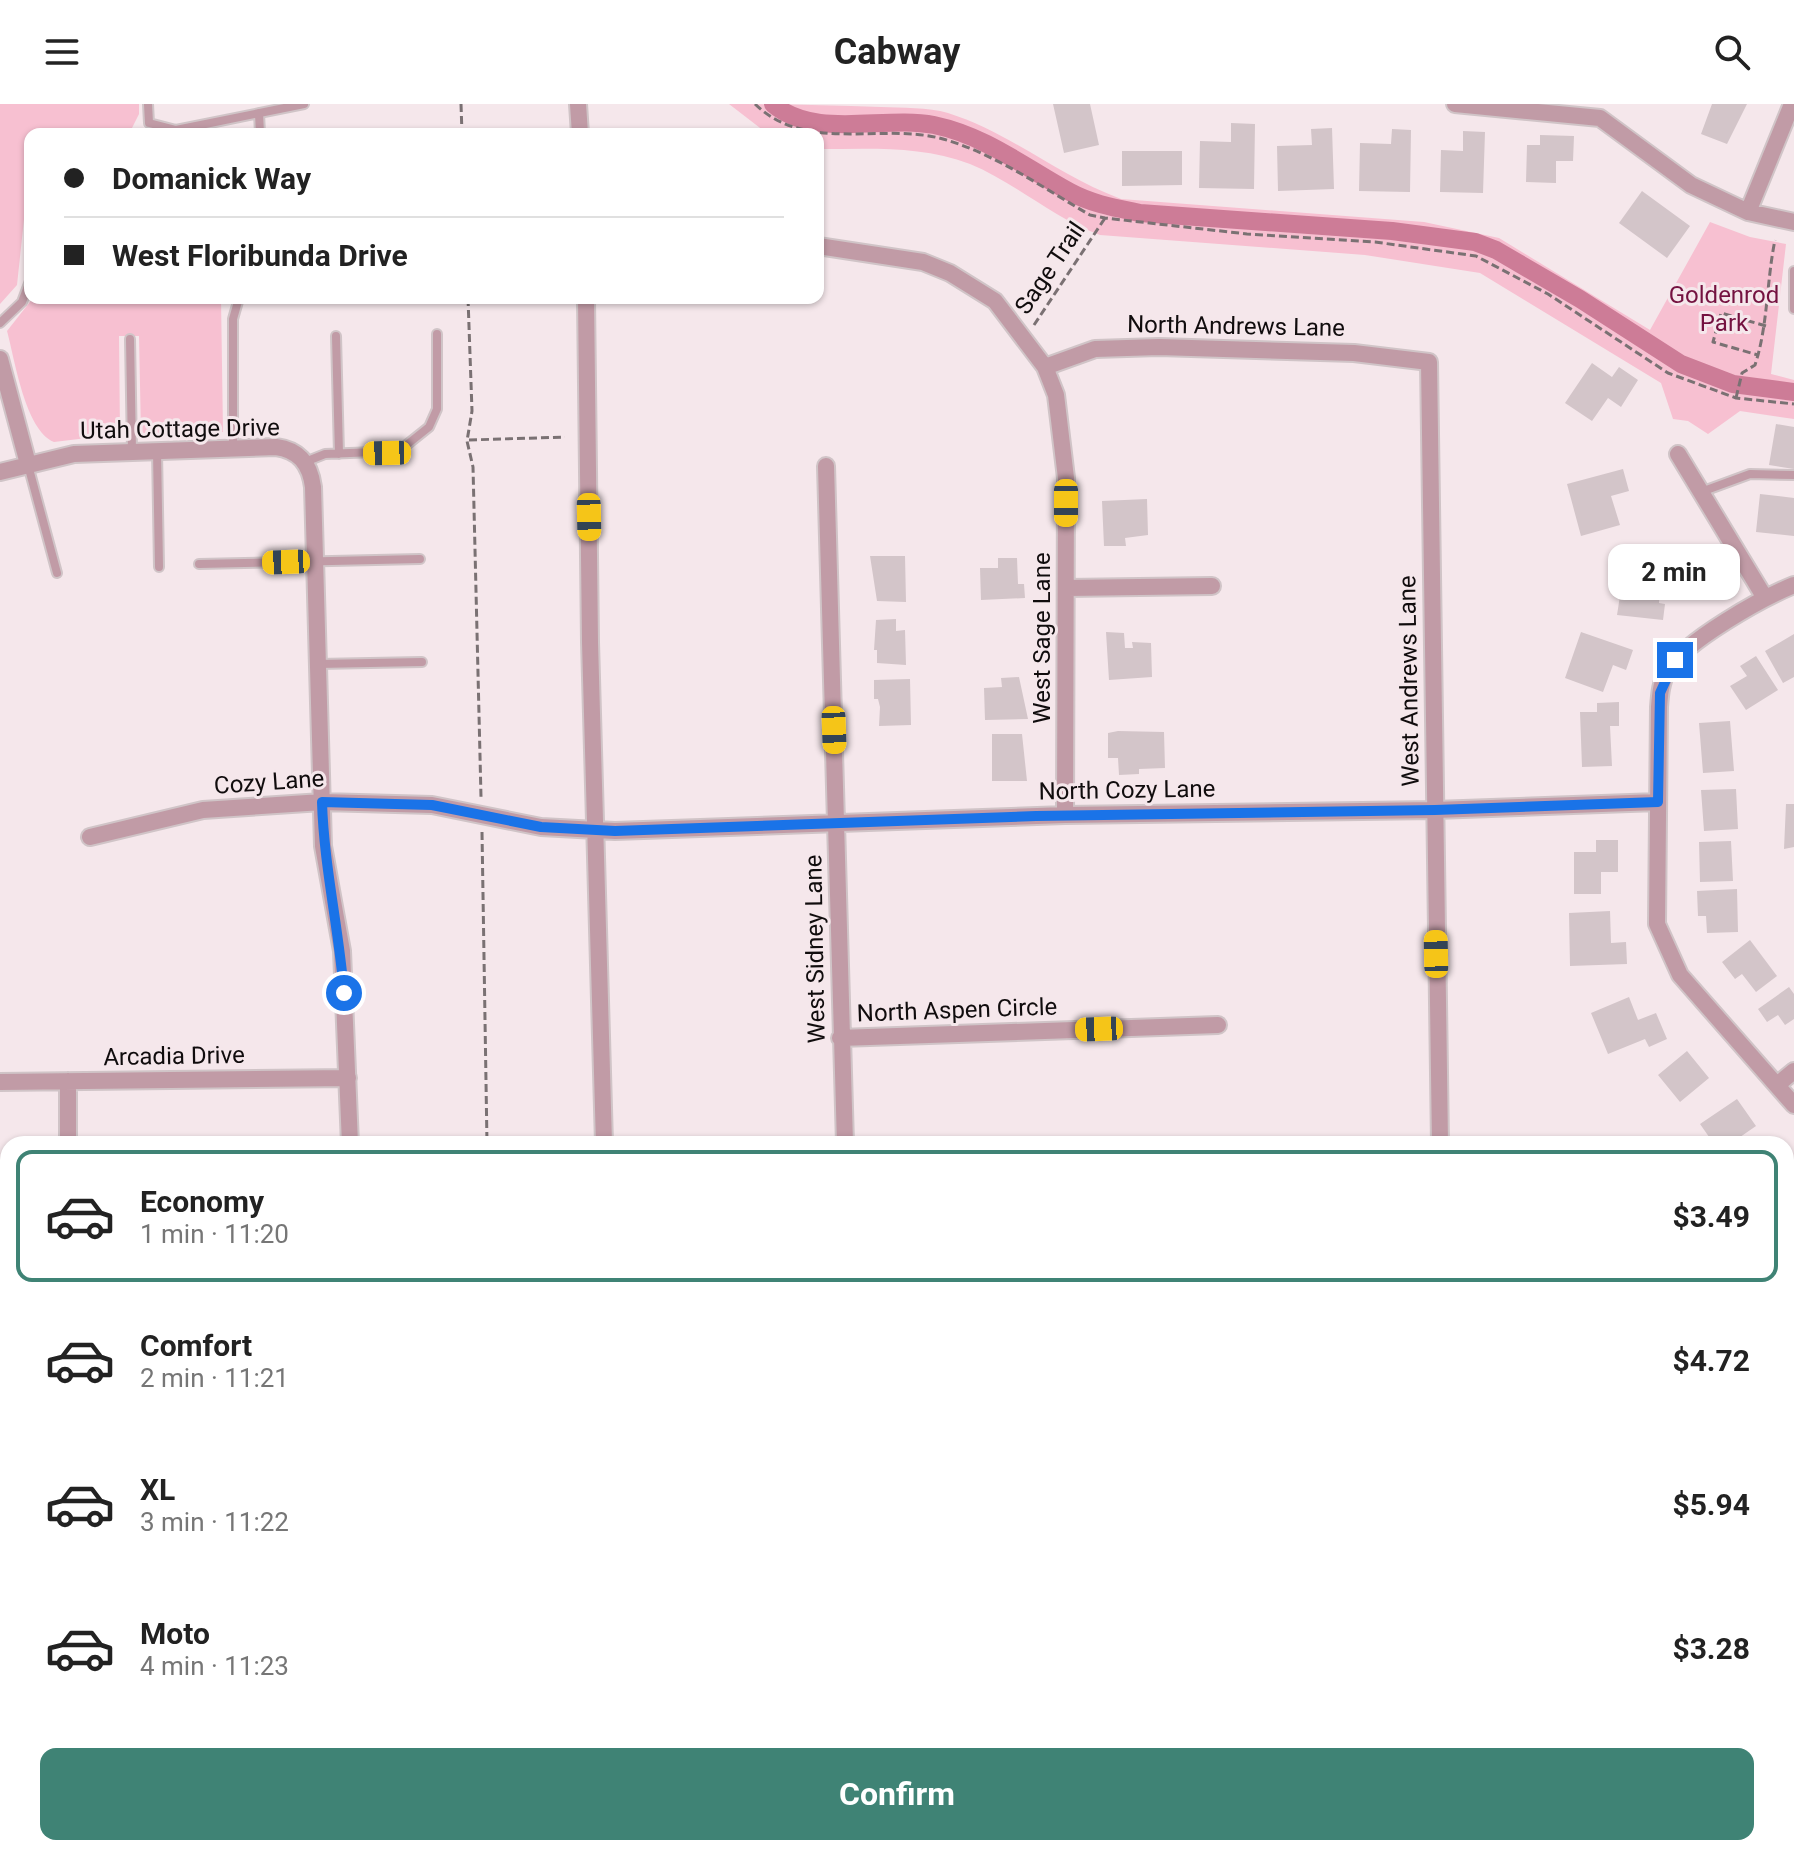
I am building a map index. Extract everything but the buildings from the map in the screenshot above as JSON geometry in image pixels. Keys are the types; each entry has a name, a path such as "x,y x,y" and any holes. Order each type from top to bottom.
{"street":[{"path":"578,104 580,128"},
{"path":"1455,104 1600,118 1691,185 1748,212 1794,222"},
{"path":"1748,212 1792,104"},
{"name":"West Sage Lane","path":"824,247 923,262 950,273 995,301 1045,367 1056,395 1061,426 1067,588 1065,815"},
{"path":"586,304 604,1136"},
{"name":"North Andrews Lane","path":"1045,367 1095,349 1129,347 1354,353 1429,362"},
{"path":"0,359 28,464"},
{"name":"West Andrews Lane","path":"1429,362 1440,1136"},
{"name":"Utah Cottage Drive","path":"0,472 74,454 157,450 285,448 305,462 313,487 322,802 327,877 341,943 350,1136"},
{"path":"1678,454 1765,598"},
{"name":"West Sidney Lane","path":"826,466 845,1136"},
{"path":"1794,585 1765,598 1719,627 1675,660 1668,670 1659,707 1657,924 1667,953 1680,975 1794,1105"},
{"path":"1067,588 1212,586"},
{"name":"Cozy Lane","path":"90,837 203,810 322,802 407,803 541,827 596,830"},
{"name":"North Cozy Lane","path":"596,830 837,821 1435,810 1658,802"},
{"name":"North Aspen Circle","path":"840,1038 1218,1025"},
{"path":"1777,1085 1794,1071"},
{"name":"Arcadia Drive","path":"0,1082 348,1078"},
{"path":"68,1081 68,1136"}],"lane":[{"path":"148,104 149,123 162,128"},
{"path":"178,128 304,104"},
{"path":"259,113 260,128"},
{"path":"1794,271 1794,309"},
{"path":"0,323 24,297"},
{"path":"233,448 233,319 237,304"},
{"path":"305,462 319,455 399,451 429,427 437,409 437,334"},
{"path":"336,336 339,454"},
{"path":"130,339 132,451"},
{"path":"157,450 159,567"},
{"path":"28,464 57,573"},
{"path":"1700,492 1750,474 1794,475"},
{"path":"199,564 420,559"},
{"path":"317,664 422,662"}],"path":[{"path":"461,104 462,128"},
{"path":"755,104 781,121 800,128"},
{"path":"824,132 918,133 942,139 972,149 1090,215 1105,218 1247,234 1375,242 1476,256 1548,294 1668,373 1736,398 1794,404"},
{"name":"Sage Trail","path":"1024,337 1105,218"},
{"path":"1736,398 1740,377 1755,365 1766,326 1767,287 1775,240"},
{"path":"468,304 472,411 467,441 473,467 487,1136"},
{"path":"1758,355 1713,342 1721,313 1766,326"},
{"path":"467,441 565,437"}],"green space":[{"path":"0,104 139,104 139,114 132,128 24,128 24,219 17,285 0,304"},
{"name":"Goldenrod Park","path":"729,104 940,111 971,121 1098,190 1121,199 1424,222 1499,238 1650,330 1710,222 1750,237 1786,244 1771,374 1794,380 1794,419 1740,411 1708,434 1688,421 1673,419 1661,383 1480,273 1365,255 1100,235 1066,219 987,172 951,158 914,151 824,149 824,128 760,128"},
{"path":"28,304 221,304 223,432 141,434 139,336 119,336 120,434 54,442 44,435 28,409 7,331"}],"waterway":[{"path":"773,104 790,115 829,124 914,123 953,130 988,144 1078,196 1140,213 1392,231 1475,242 1496,250 1580,299 1681,364 1733,384 1794,392"}],"route":[{"path":"344,993 340,934 323,846 322,802 432,805 541,827 615,831 814,822 1435,810 1658,802 1660,693 1675,660"}]}
